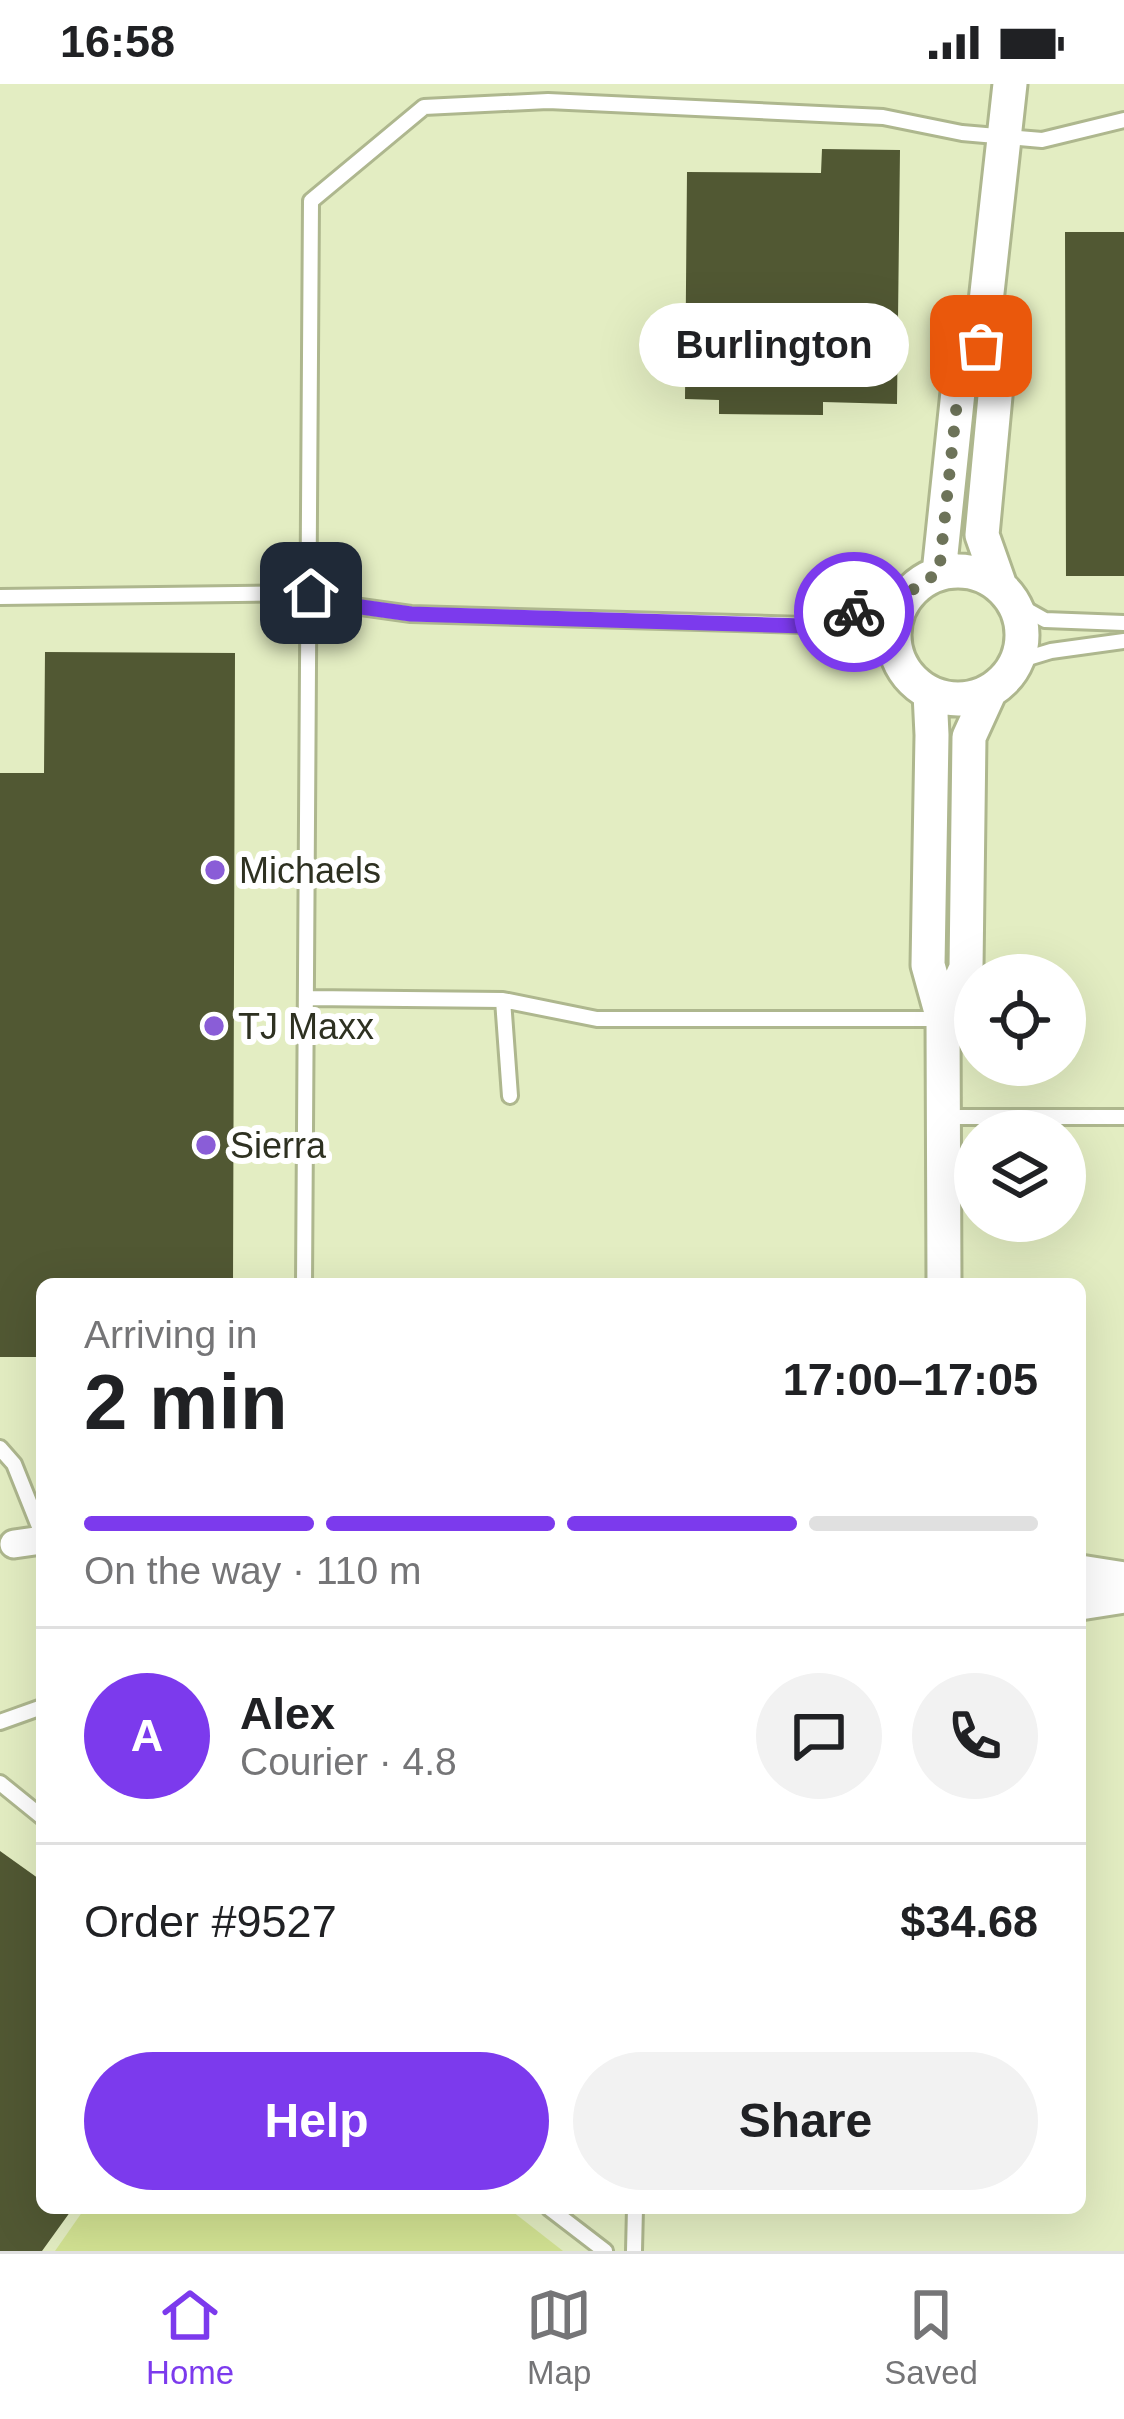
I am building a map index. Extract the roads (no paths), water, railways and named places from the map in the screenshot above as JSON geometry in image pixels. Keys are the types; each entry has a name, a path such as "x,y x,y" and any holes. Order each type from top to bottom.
{"street":[{"path":"939,573 960,373 981,346 1009,88"},
{"path":"981,346 997,375 982,535 1023,631 1018,661 991,691 970,698 950,700 914,683 895,651 896,614 904,598 939,573 960,570 982,574 1007,594"},
{"path":"943,1019 966,968 969,736 991,691"},
{"path":"929,694 928,965 943,1019 944,1278"},
{"path":"1086,1573 1124,1579"},
{"path":"1086,1602 1124,1596"}],"lane":[{"path":"304,1278 311,200 424,107 548,101 884,117 1042,140 1124,120"},
{"path":"0,597 311,593 354,606 411,614 805,626 895,651"},
{"path":"1007,594 1045,620 1124,623"},
{"path":"805,626 904,598"},
{"path":"1018,661 1051,651 1124,641"},
{"path":"308,998 503,1000 597,1019 943,1019"},
{"path":"503,1000 510,1096"},
{"path":"942,1117 1124,1118"},
{"path":"0,1448 14,1464 33,1539"},
{"path":"0,1722 36,1709"},
{"path":"0,1783 36,1812"},
{"path":"557,2214 605,2251"},
{"path":"634,2251 635,2214"}],"place":[{"name":"Burlington","path":"981,346"},
{"name":"Michaels","path":"215,870"},
{"name":"TJ Maxx","path":"214,1026"},
{"name":"Sierra","path":"206,1145"}]}
